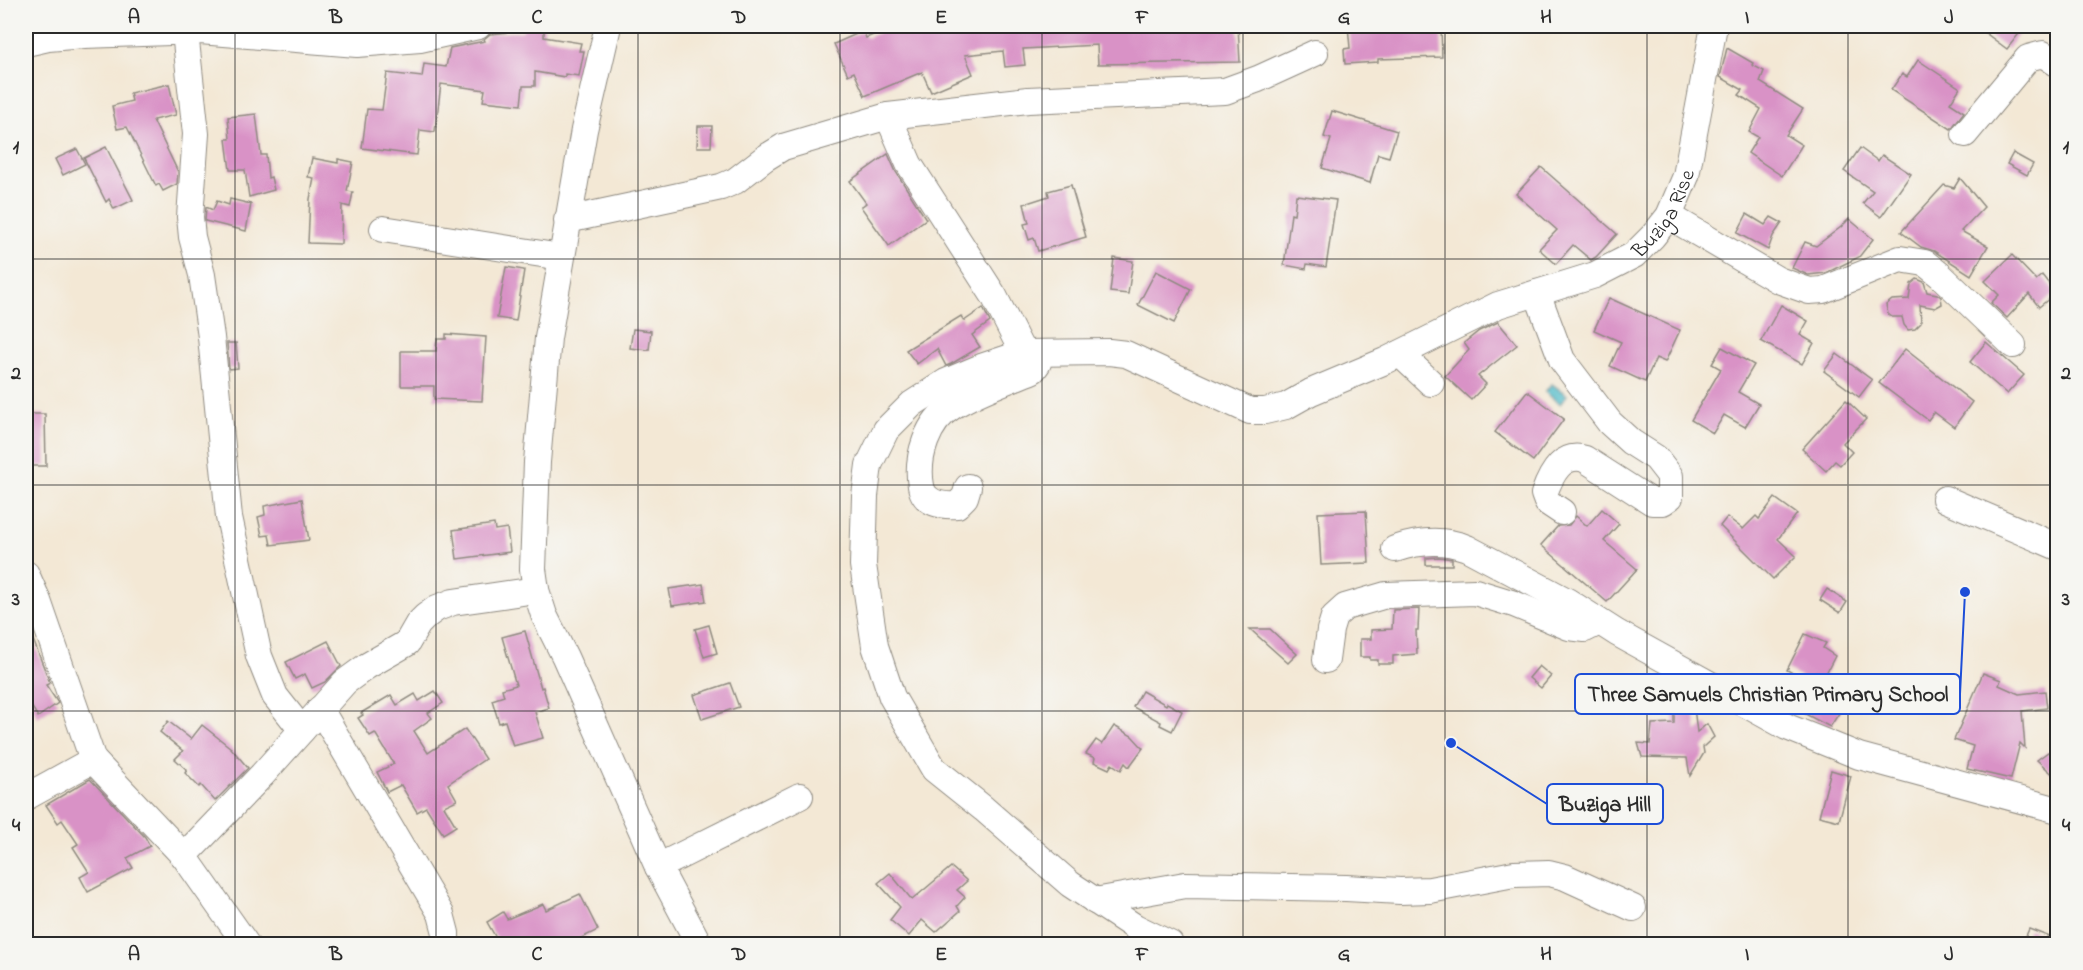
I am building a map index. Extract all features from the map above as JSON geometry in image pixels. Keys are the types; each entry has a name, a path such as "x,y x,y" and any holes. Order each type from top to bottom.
{"street":[{"path":"26,43 48,38 84,35 195,29 357,44 420,39 478,26"},
{"path":"608,26 584,130 548,338 537,462 533,569 536,590 544,615 565,657 658,867 699,945"},
{"name":"Buziga Rise","path":"1170,945 1135,927 1070,884 934,769 892,698 875,646 863,565 865,496 869,465 886,430 912,404 946,382 984,366 1030,353 1109,352 1126,354 1250,411 1265,411 1286,406 1311,392 1400,354 1498,305 1595,274 1634,255 1669,216 1686,176 1714,26"},
{"path":"195,29 196,134 190,217 192,237 202,275 211,337 229,517 259,656 275,696 302,730"},
{"path":"567,220 721,187 735,182 783,147 888,116 1028,100 1225,92 1314,53"},
{"path":"1965,134 2028,58 2043,54 2058,64"},
{"path":"888,116 909,164 1038,363 1033,370 952,406 936,421 920,457 919,477 922,493 930,502 947,506 957,505 965,496 968,487"},
{"path":"1669,216 1778,280 1809,291 1823,290 1900,260 1925,263 2013,345"},
{"path":"383,229 561,257"},
{"path":"1537,293 1562,360 1610,423 1631,442 1656,458 1670,476 1672,488 1670,497 1663,502 1652,502 1585,459 1568,458 1561,464 1544,494 1548,502 1562,512"},
{"path":"1400,354 1431,383"},
{"path":"1945,499 2058,547"},
{"path":"1395,549 1415,542 1455,543 1486,557 1567,601 1599,622 1787,727 1859,756 2058,810"},
{"path":"26,574 38,601 93,760 184,856 246,945"},
{"path":"184,856 345,682 359,671 407,643 418,624 437,608 453,602 536,590"},
{"path":"1326,660 1334,617 1346,607 1386,595 1475,592 1514,604 1569,627 1585,629 1599,622"},
{"path":"320,709 441,914 446,933 446,945"},
{"path":"26,797 93,760"},
{"path":"658,867 800,796"},
{"path":"1095,901 1185,885 1430,891 1514,874 1549,873 1565,877 1633,908"}],"water":[{"path":"1552,384 1567,395 1560,404 1545,392"}],"building":[{"path":"523,26 544,26 544,37 581,43 579,51 584,51 579,76 565,74 565,77 535,72 535,86 523,86 521,105 483,101 485,90 441,84 435,132 420,130 417,155 362,148 367,109 382,110 387,73 422,77 424,64 446,67 450,48 485,41 484,39 490,34 523,31"},
{"path":"895,26 939,26 943,33 957,26 1238,26 1240,62 1098,64 1097,45 1023,49 1025,65 1005,67 1003,51 965,55 973,74 931,92 922,72 865,96 854,72 848,75 834,44 863,31 866,38"},
{"path":"1348,26 1441,26 1442,57 1378,59 1378,62 1345,64 1344,49 1350,48"},
{"path":"1976,26 2025,26 2007,49"},
{"path":"1727,48 1764,71 1760,82 1803,109 1786,135 1802,145 1782,176 1748,153 1758,137 1749,132 1761,109 1739,95 1743,90 1720,77"},
{"path":"1918,60 1960,88 1950,103 1964,112 1951,129 1891,90 1902,74 1907,77"},
{"path":"169,84 176,115 153,120 178,172 177,184 163,191 159,184 156,186 127,127 117,129 112,106 132,101 130,93"},
{"path":"1332,111 1397,131 1389,157 1378,154 1370,183 1322,168 1331,139 1324,137"},
{"path":"256,114 261,155 266,155 268,178 271,177 274,190 249,197 245,170 230,170 226,139 230,139 228,117"},
{"path":"698,126 712,126 711,147 697,147"},
{"path":"106,147 133,200 114,209 109,199 106,202 84,158"},
{"path":"1860,148 1878,161 1882,155 1911,174 1881,217 1863,203 1873,191 1844,171"},
{"path":"77,149 85,164 63,175 55,159"},
{"path":"2013,153 2033,164 2027,175 2007,164"},
{"path":"888,154 896,172 926,219 889,246 861,207 866,203 850,181"},
{"path":"312,158 338,163 338,159 353,162 347,191 353,192 350,207 342,205 341,244 308,243 310,199 314,178 308,177"},
{"path":"1541,167 1617,234 1591,260 1573,245 1556,264 1539,249 1557,230 1516,194"},
{"path":"1960,178 1984,207 1961,231 1988,246 1971,275 1934,251 1921,247 1901,232 1944,185 1954,188"},
{"path":"1071,185 1086,237 1038,251 1034,238 1029,240 1024,224 1029,223 1024,204 1049,196 1048,191"},
{"path":"1296,195 1336,200 1326,267 1307,264 1306,269 1284,265"},
{"path":"230,199 251,204 246,231 205,221 206,207 213,210 217,201 229,205"},
{"path":"1747,214 1765,225 1771,217 1782,223 1773,236 1768,250 1737,233"},
{"path":"1849,219 1873,239 1859,257 1826,273 1808,275 1792,268 1805,242 1816,246"},
{"path":"2012,255 2036,280 2042,275 2056,293 2039,307 2029,294 2007,318 1991,303 1999,295 1985,281"},
{"path":"1114,258 1133,261 1128,294 1110,292"},
{"path":"506,267 524,270 516,321 497,318"},
{"path":"1156,271 1191,289 1174,323 1138,305"},
{"path":"1917,279 1924,282 1927,292 1941,297 1942,304 1935,308 1920,305 1921,323 1915,329 1908,330 1902,317 1892,317 1888,314 1886,305 1892,300 1909,299 1911,284"},
{"path":"1609,298 1680,330 1665,362 1656,358 1645,382 1610,366 1621,342 1594,330"},
{"path":"1781,305 1808,321 1800,335 1814,343 1802,364 1761,341"},
{"path":"983,308 990,322 972,335 980,347 951,364 946,366 937,349 917,364 906,350 961,316 964,321"},
{"path":"1498,322 1517,345 1478,376 1486,384 1471,400 1445,376 1469,350 1464,343 1479,331"},
{"path":"633,329 651,331 649,350 630,348"},
{"path":"446,334 486,337 482,401 434,399 434,386 401,386 401,351 436,351 437,339 446,339"},
{"path":"1986,342 2024,375 2007,394 1970,362"},
{"path":"227,343 236,343 238,368 229,369"},
{"path":"1722,347 1754,365 1738,392 1759,404 1745,427 1724,415 1713,433 1691,420 1721,369 1712,364"},
{"path":"1905,349 1972,402 1954,427 1934,412 1928,420 1879,383"},
{"path":"1837,354 1872,380 1859,397 1824,371"},
{"path":"1527,391 1564,419 1533,461 1495,432"},
{"path":"1846,400 1866,419 1843,443 1852,452 1840,465 1835,461 1826,471 1802,449"},
{"path":"26,414 45,414 46,466 26,466"},
{"path":"1775,498 1797,514 1778,539 1796,556 1773,579 1720,526 1727,517 1743,529 1756,516 1759,519"},
{"path":"302,499 309,540 271,545 269,535 262,536 258,517 265,515 264,506"},
{"path":"1602,509 1619,524 1604,541 1637,569 1607,602 1541,545 1558,526 1569,525 1576,516 1587,526"},
{"path":"1366,511 1369,563 1321,565 1318,513"},
{"path":"494,524 495,530 507,528 510,552 457,559 453,530"},
{"path":"1426,558 1452,559 1452,565 1426,565"},
{"path":"703,584 706,601 672,606 669,589"},
{"path":"1827,589 1847,602 1840,613 1820,600"},
{"path":"1419,609 1418,630 1416,630 1417,654 1393,656 1393,664 1378,664 1378,660 1360,657 1360,639 1371,639 1371,630 1392,629 1393,610"},
{"path":"26,622 50,683 46,685 58,703 38,717 26,698"},
{"path":"709,625 717,653 704,657 695,629"},
{"path":"1250,629 1270,629 1297,654 1288,663"},
{"path":"525,631 549,708 535,712 543,738 513,746 505,721 499,723 492,700 504,696 502,689 516,685 502,637"},
{"path":"1805,634 1826,643 1823,648 1835,656 1820,685 1847,701 1830,727 1792,707 1808,681 1787,670"},
{"path":"328,641 341,666 325,682 312,688 305,674 295,679 286,662"},
{"path":"1539,666 1551,676 1541,688 1529,678"},
{"path":"1983,673 2001,680 1999,685 2019,694 2045,691 2047,708 2022,711 2025,748 2020,743 2011,779 1967,769 1973,746 1954,740"},
{"path":"730,683 739,707 702,719 694,695"},
{"path":"435,691 443,703 428,713 432,718 414,731 428,753 465,729 485,759 448,784 457,800 444,806 456,826 443,834 426,807 417,812 401,785 387,792 377,772 394,764 375,733 370,736 358,718 363,715 361,713 391,695 397,705 415,694 419,701"},
{"path":"1142,691 1182,711 1172,731 1160,725 1161,722 1133,707"},
{"path":"1674,707 1694,708 1697,732 1707,724 1714,737 1703,747 1704,753 1690,776 1687,758 1642,757 1638,743 1650,744 1652,724 1674,723"},
{"path":"168,721 191,739 202,725 231,748 248,768 215,801 201,785 199,787 185,773 187,770 175,759 183,751 160,732"},
{"path":"1114,726 1132,736 1143,748 1129,767 1125,763 1121,770 1112,764 1109,769 1094,762 1095,758 1086,754 1096,740 1102,744"},
{"path":"2048,752 2058,760 2058,779 2037,760"},
{"path":"1831,770 1851,776 1839,821 1819,816"},
{"path":"90,779 145,837 150,846 127,858 133,868 88,892 80,877 89,872 73,847 78,844 62,820 58,823 46,805"},
{"path":"951,867 967,881 957,890 965,897 957,906 960,911 936,932 922,920 909,936 890,920 900,907 878,883 890,873 912,900"},
{"path":"580,894 598,930 567,945 500,945 487,922 503,912 507,919 543,904 546,910"},
{"path":"2029,929 2058,940 2058,945 2022,945"}],"place":[{"name":"Three Samuels Christian Primary School","path":"1965,592"},
{"name":"Buziga Hill","path":"1451,743"}]}
